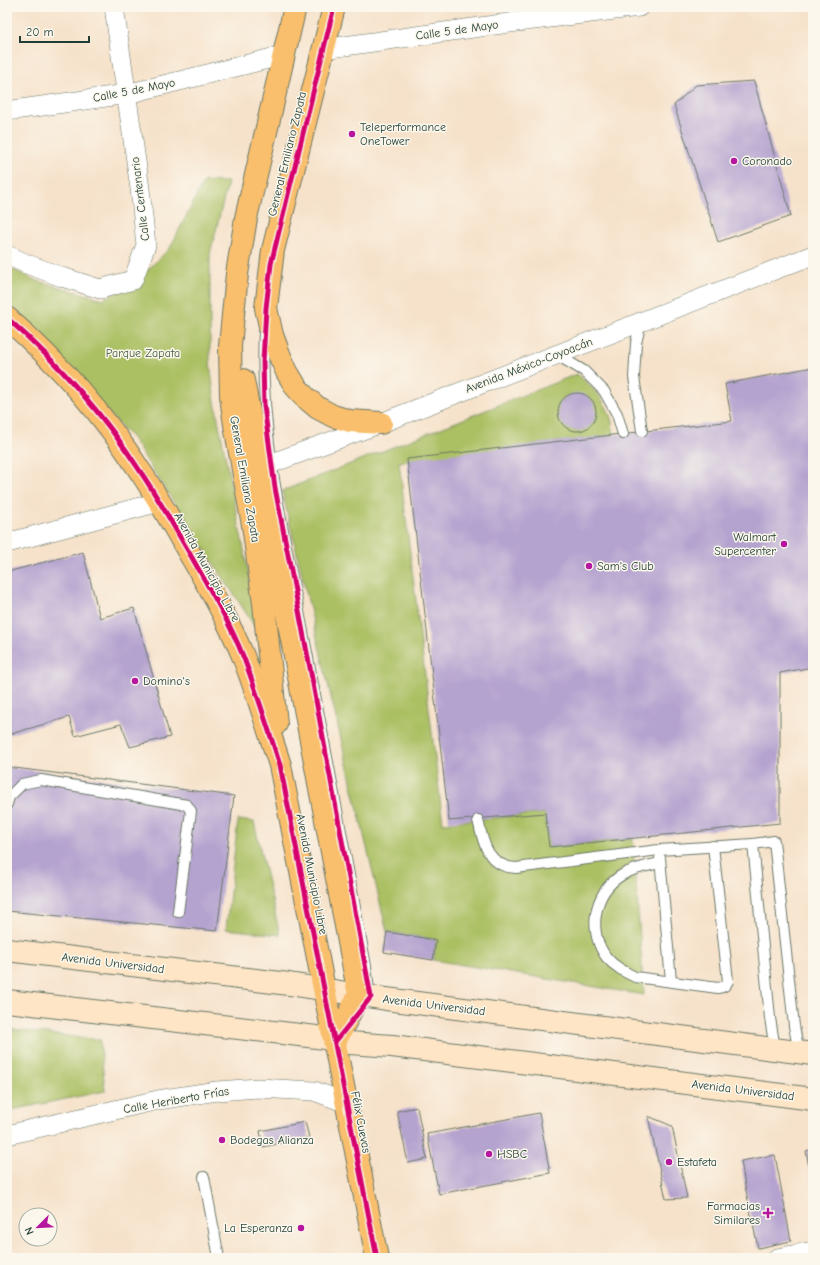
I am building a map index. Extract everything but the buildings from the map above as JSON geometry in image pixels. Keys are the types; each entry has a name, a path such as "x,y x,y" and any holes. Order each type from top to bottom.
{"main road":[{"name":"General Emiliano Zapata","path":"280,765 264,604 253,525 259,468 243,377 234,308 246,218 295,7"},
{"name":"General Emiliano Zapata","path":"334,7 274,250 266,308 272,334 279,354 296,387 306,398 318,408 333,416 350,421 381,423"},
{"name":"Avenida Municipio Libre","path":"7,318 48,358 108,426 140,470 214,597 229,627 245,663 280,765 324,990"},
{"path":"259,468 365,996 334,1042"},
{"name":"Avenida Universidad","path":"7,950 282,983 365,996 806,1053"},
{"name":"Félix Cuevas","path":"324,990 347,1103 375,1258"},
{"name":"Avenida Universidad","path":"7,1001 325,1038 334,1042 392,1046 813,1099"}],"street":[{"name":"Calle Centenario","path":"7,255 27,264 100,290 133,280 146,245 127,94 114,7"},
{"name":"Calle 5 de Mayo","path":"323,49 501,24 638,7"},
{"name":"Calle 5 de Mayo","path":"7,111 127,94 284,55"},
{"name":"Avenida México-Coyoacán","path":"259,468 381,423 813,255"},
{"path":"7,543 159,502"},
{"name":"Calle Heriberto Frías","path":"7,1135 158,1100 217,1091 258,1088 314,1091 347,1103"},
{"path":"777,1258 813,1251"}],"lane":[{"path":"259,468 264,406 263,362 266,308"},
{"path":"640,322 636,343 634,377 642,432"},
{"path":"557,355 584,371 604,391 617,414 623,434"},
{"path":"7,804 9,797 22,784 41,780 188,805 191,811 178,912"},
{"path":"478,820 483,843 491,856 499,864 516,868 660,850 753,844 774,841 794,1026 806,1053"},
{"path":"753,844 770,1018 776,1049"},
{"path":"660,863 629,871 614,881 606,889 600,898 595,917 596,935 601,948 614,966 635,977 718,988 723,987 728,981 713,846"},
{"path":"660,850 671,981"},
{"path":"204,1177 219,1258"}],"green space":[{"name":"Parque Zapata","path":"204,181 228,182 210,254 210,361 219,424 261,636 132,438 51,351 7,312 7,267 37,281 103,299 132,285 170,248"},
{"path":"577,374 600,397 610,416 614,435 399,462 443,823 545,813 549,847 633,839 644,995 433,960 436,940 387,932 282,491"},
{"path":"238,820 254,822 280,935 226,929"},
{"path":"7,1029 100,1040 105,1091 7,1111"}],"cycle path":[{"path":"334,7 271,264 266,308 263,362 264,406 275,488 371,997 335,1042"},
{"path":"7,318 62,371 79,390 126,450 146,480 202,575 224,615 243,656 280,765 377,1258"}],"place":[{"name":"Teleperformance OneTower","path":"352,134"},
{"name":"Coronado","path":"734,161"},
{"name":"Walmart Supercenter","path":"784,544"},
{"name":"Sam's Club","path":"589,566"},
{"name":"Domino's","path":"135,681"},
{"name":"Bodegas Alianza","path":"222,1140"},
{"name":"HSBC","path":"489,1154"},
{"name":"Estafeta","path":"669,1162"},
{"name":"Farmacias Similares","path":"768,1213"},
{"name":"La Esperanza","path":"301,1228"}]}
